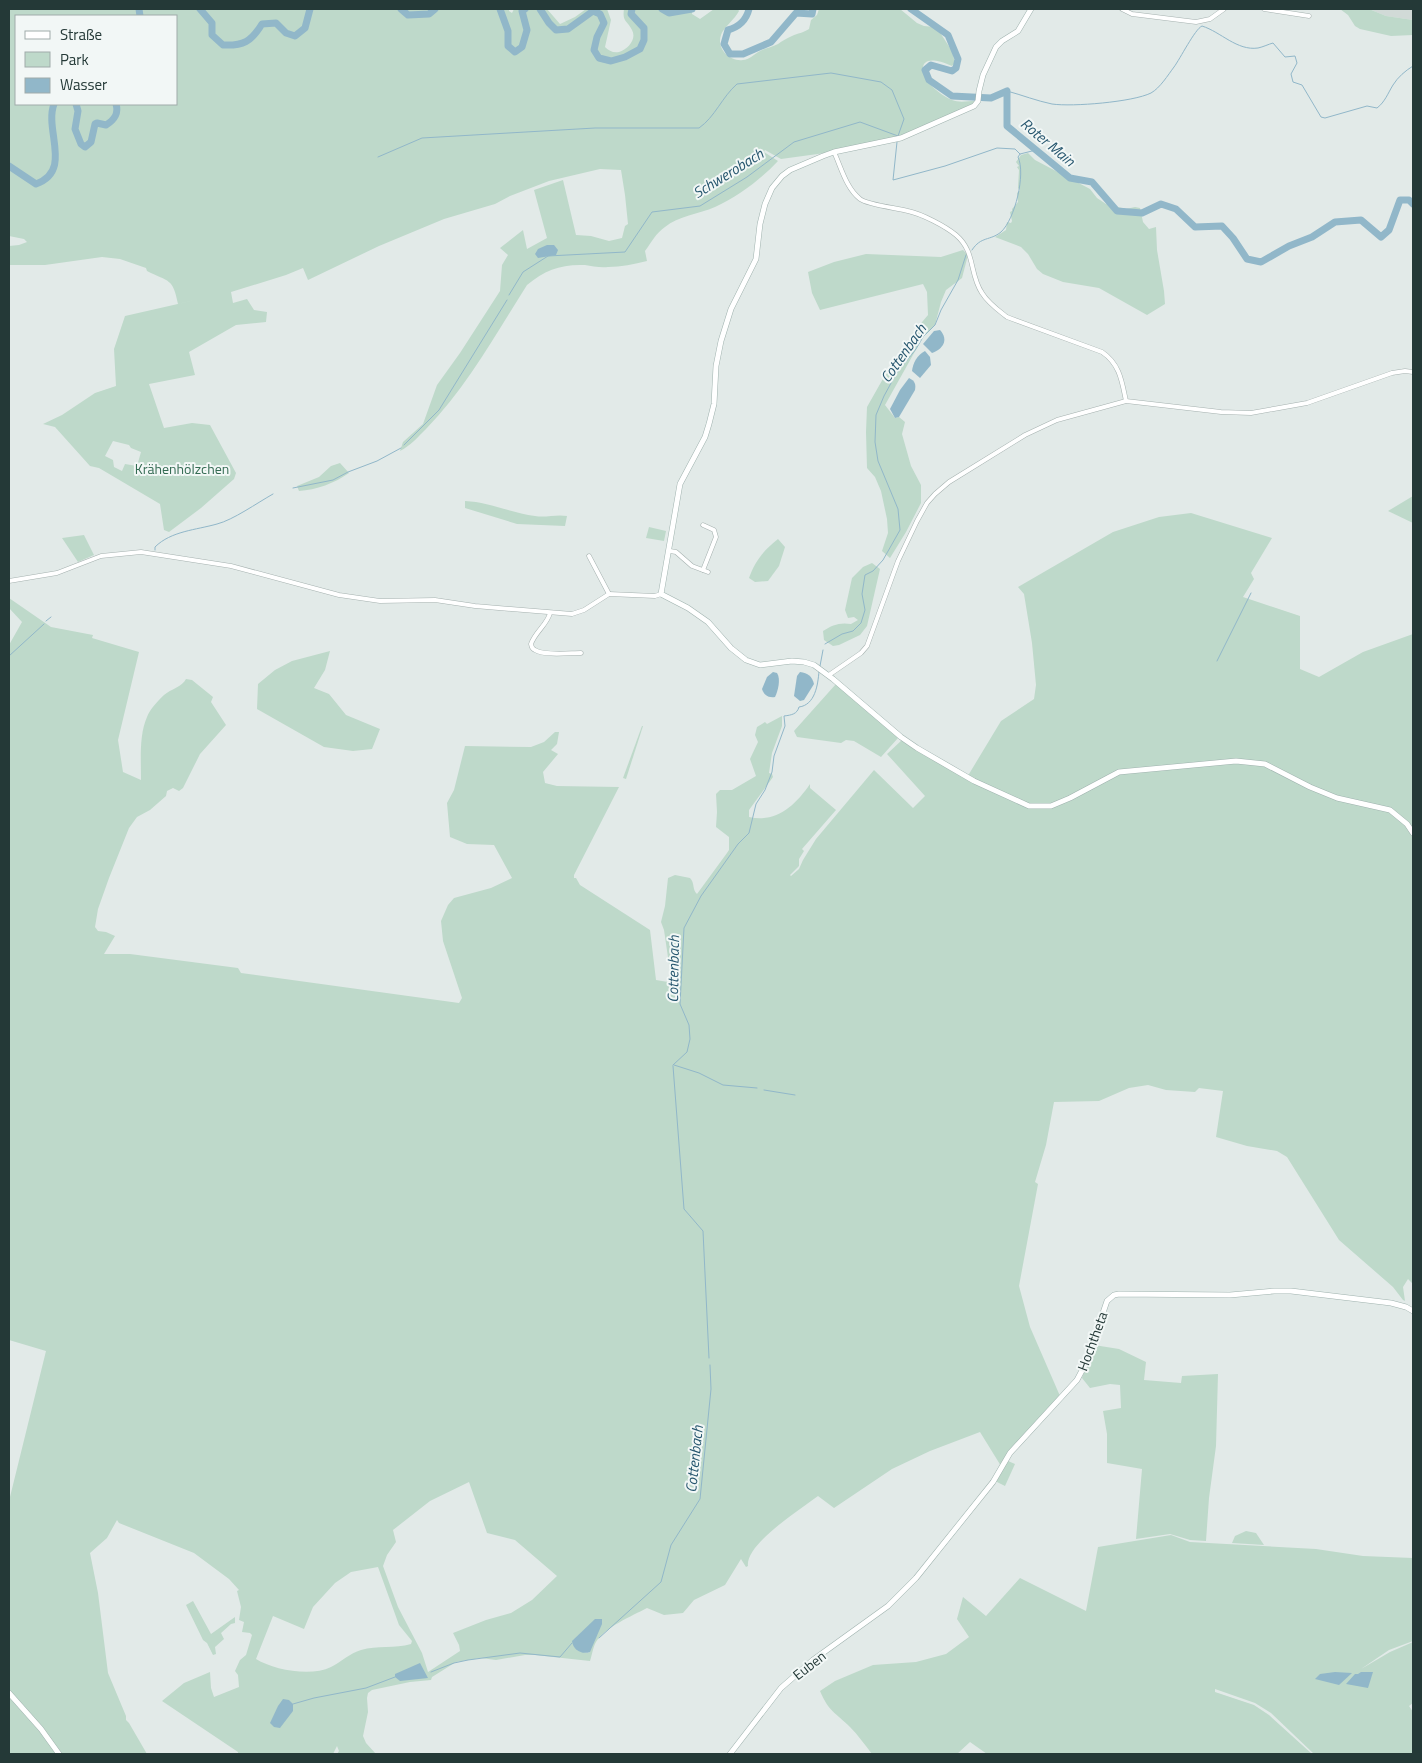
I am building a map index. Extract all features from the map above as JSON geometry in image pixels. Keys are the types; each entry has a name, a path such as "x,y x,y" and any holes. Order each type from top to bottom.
{"street":[{"path":"661,594 670,551 680,484 710,424 714,404 716,366 721,341 731,309 756,259 760,224 767,197 776,182 786,173 834,152 901,138 978,104 979,91 984,75 996,48 1002,41 1020,29 1031,9"},
{"path":"1122,9 1132,14 1196,22 1210,19 1224,9"},
{"path":"1264,9 1309,16"},
{"path":"834,152 846,181 861,200 911,211 958,236 971,255 974,274 981,293 1000,312 1007,317 1102,352 1110,358 1118,368 1126,401"},
{"path":"829,675 861,653 867,646 898,561 917,521 935,494 949,482 1024,435 1057,420 1126,401 1221,412 1250,413 1307,403 1392,372 1405,370 1413,372"},
{"path":"670,551 676,552 692,566 705,571 716,537 714,530 703,525"},
{"path":"9,581 57,573 101,556 141,552 231,566 339,595 380,601 435,600 550,613 578,612 609,594 654,596 661,594 688,608 708,622 731,648 750,663 760,665 782,661 804,662 814,665 829,675 901,737 917,748 974,781 1029,806 1051,806 1119,772 1236,761 1265,764 1310,787 1337,798 1390,810 1407,824 1413,833"},
{"path":"589,556 609,594"},
{"path":"550,613 548,619 532,639 532,648 536,651 554,653 581,653"},
{"name":"Hochtheta","path":"904,1591 993,1482 1015,1448 1077,1380 1086,1363 1107,1301 1114,1295 1230,1295 1290,1291 1378,1301 1406,1307 1413,1311"},
{"name":"Euben","path":"730,1754 781,1688 797,1673 888,1606 904,1591"},
{"path":"9,1693 41,1729 59,1754"}],"shaded area":[{"path":"1369,9 1413,9 1413,20 1386,16"}],"green space":[{"name":"Krähenhölzchen","path":"9,9 509,9 512,13 514,9 547,9 560,24 586,9 607,9 611,20 605,47 608,50 619,52 628,46 633,37 632,30 624,19 624,9 692,9 692,14 700,19 714,9 738,9 737,14 722,32 720,45 729,57 743,60 809,29 811,20 817,15 819,9 900,9 917,23 934,27 939,31 952,51 955,63 952,66 938,61 929,61 924,64 923,70 932,86 952,100 961,102 975,101 971,106 903,135 825,153 781,159 765,150 764,152 778,161 771,168 749,187 724,203 676,220 662,229 645,251 647,261 613,267 568,266 540,275 527,285 455,396 411,444 400,451 403,442 423,424 437,385 500,291 502,265 508,255 500,248 523,230 527,249 547,238 534,190 563,180 576,235 591,236 609,241 622,238 625,226 628,224 621,170 600,169 549,181 495,204 444,219 379,246 308,280 303,268 231,292 233,303 247,299 254,310 267,312 266,322 236,325 189,352 195,375 149,384 164,428 192,423 210,425 236,473 234,479 201,508 169,532 164,530 160,504 99,468 90,466 55,427 43,424 62,415 95,393 116,386 114,349 125,316 178,304 174,289 165,279 147,271 146,268 120,259 102,257 45,265 9,265 9,246 27,242 24,239 9,236","holes":["113,441 129,445 131,448 141,452 137,466 125,464 122,471 114,467 113,460 105,456"]},
{"path":"1340,9 1369,9 1386,16 1413,20 1413,35 1391,36 1360,29"},
{"path":"1028,153 1035,160 1090,189 1097,198 1106,204 1126,209 1140,208 1143,222 1149,229 1156,227 1157,250 1165,304 1147,315 1099,288 1063,282 1043,274 1037,269 1028,254 1021,247 995,237 1006,230 1007,222 1011,223 1012,221 1010,212 1018,202 1017,193 1020,190 1018,188 1019,170 1017,167 1019,166 1016,162 1021,155"},
{"path":"963,250 968,255 962,278 946,290 935,325 923,337 885,405 895,418 899,417 905,422 902,434 911,466 921,485 921,503 890,558 882,551 888,533 881,491 875,477 867,468 867,407 884,377 898,361 912,334 928,315 927,292 923,284 820,310 812,293 808,272 834,262 866,254 941,257"},
{"path":"340,463 349,473 325,485 299,491 297,486 319,477 331,466"},
{"path":"1413,496 1413,523 1388,511"},
{"path":"465,501 483,503 535,516 567,516 565,526 517,524 465,508"},
{"path":"1191,513 1272,538 1251,573 1254,579 1243,597 1300,616 1300,669 1319,677 1363,652 1413,634 1413,1284 1408,1279 1403,1287 1405,1301 1393,1287 1339,1240 1287,1157 1277,1151 1247,1146 1216,1137 1223,1091 1199,1088 1195,1092 1166,1090 1148,1085 1129,1088 1099,1101 1054,1102 1046,1145 1035,1182 1038,1184 1019,1286 1030,1327 1060,1396 1024,1434 1001,1466 980,1432 930,1451 892,1469 834,1508 818,1496 764,1538 749,1557 748,1566 746,1567 741,1559 725,1585 694,1600 683,1613 664,1615 647,1608 619,1622 606,1631 596,1642 590,1661 535,1655 496,1660 481,1658 456,1662 432,1677 431,1680 410,1682 372,1690 368,1693 367,1698 368,1712 363,1736 366,1743 376,1754 337,1754 339,1751 337,1746 333,1754 238,1754 238,1752 162,1701 184,1683 210,1672 211,1688 214,1697 239,1687 238,1675 235,1671 240,1660 246,1655 252,1635 242,1632 244,1622 239,1620 241,1607 237,1591 239,1590 229,1579 194,1553 119,1523 117,1520 107,1538 90,1553 98,1593 108,1673 126,1720 147,1754 60,1754 9,1691 9,1501 46,1351 9,1340 9,645 22,622 9,608 9,598 51,627 93,635 92,638 139,652 118,740 123,772 141,780 142,740 147,717 152,708 164,695 182,684 186,679 192,680 213,697 211,702 226,725 200,754 183,788 179,791 173,788 167,791 166,796 150,810 137,817 129,828 98,909 95,927 98,931 115,936 104,954 130,954 238,968 241,973 459,1003 462,998 443,941 441,921 448,905 454,898 491,888 512,878 494,845 467,844 450,837 447,803 454,790 465,746 531,747 544,742 555,732 559,732 557,744 551,750 558,754 543,772 545,783 557,786 619,787 574,878 576,878 580,885 650,930 656,980 668,982 670,971 664,930 661,922 668,878 675,875 690,878 694,891 697,894 729,850 729,837 716,827 716,794 720,790 732,790 756,776 750,759 758,742 755,735 757,727 782,716 782,726 772,753 769,773 773,777 749,810 749,817 768,817 784,811 798,799 810,784 810,788 836,810 802,849 804,851 799,859 799,866 791,876 799,869 816,839 874,770 913,808 925,796 887,754 902,740 912,748 966,779 1001,721 1034,699 1036,685 1032,643 1024,594 1018,587 1113,532 1159,517","holes":["469,1482 487,1533 515,1540 557,1576 532,1600 511,1613 486,1620 453,1633 460,1651 428,1672 422,1653 398,1607 383,1566 387,1555 396,1542 393,1530 430,1501","378,1567 399,1625 412,1641 411,1644 361,1650 331,1667 313,1672 282,1669 256,1659 273,1616 304,1629 313,1607 335,1583 351,1572","584,1630 590,1652 577,1650 576,1638"]},
{"path":"649,527 666,531 664,541 646,538"},
{"path":"84,535 94,555 78,562 62,538"},
{"path":"778,539 785,547 779,566 768,581 755,582 749,578 754,566 768,547"},
{"path":"872,563 880,569 867,626 860,635 833,646 824,640 823,631 836,624 851,624 858,620 854,617 848,618 845,610 852,578 863,567"},
{"path":"330,651 325,670 314,688 329,694 346,715 380,729 372,749 353,751 324,747 257,709 258,684 275,670 292,661"},
{"path":"836,684 898,738 881,757 854,741 846,740 841,743 797,737 794,731"},
{"path":"642,726 626,779 623,778"},
{"path":"1094,1345 1119,1349 1146,1362 1144,1380 1181,1383 1182,1376 1218,1374 1216,1446 1209,1498 1206,1541 1190,1540 1170,1534 1136,1539 1142,1469 1107,1463 1107,1434 1103,1411 1121,1408 1120,1385 1110,1384 1090,1388 1082,1378"},
{"path":"1008,1461 1015,1464 1005,1486 995,1481"},
{"path":"1246,1531 1256,1533 1264,1545 1232,1543 1235,1536"},
{"path":"1171,1535 1190,1542 1316,1549 1363,1556 1413,1558 1413,1641 1389,1650 1361,1669 1390,1652 1413,1642 1413,1703 1409,1706 1413,1712 1413,1754 1314,1754 1271,1713 1255,1703 1215,1689 1215,1692 1254,1705 1269,1715 1312,1754 987,1754 970,1742 957,1754 872,1754 853,1730 829,1708 823,1698 820,1691 835,1681 873,1665 916,1662 946,1654 969,1637 957,1619 963,1597 986,1616 1020,1578 1086,1611 1098,1547"},
{"path":"193,1601 211,1634 235,1617 235,1623 231,1624 221,1633 224,1639 215,1647 216,1654 213,1655 207,1643 203,1640 186,1605"},
{"path":"9,1696 39,1729 58,1754 9,1754"}],"water":[{"path":"547,245 554,245 558,250 556,255 538,258 535,254 538,249"},
{"path":"940,330 944,337 944,344 932,353 923,344 934,331"},
{"path":"925,351 930,357 931,365 920,378 912,371 914,362"},
{"path":"909,378 915,383 915,390 899,417 895,418 890,409"},
{"path":"773,672 777,673 779,682 775,697 770,697 762,689 767,677"},
{"path":"800,672 809,675 814,684 804,700 800,701 794,696 797,676"},
{"path":"595,1619 602,1619 602,1624 590,1652 578,1651 572,1641"},
{"path":"420,1663 428,1678 400,1681 395,1677 395,1674"},
{"path":"1335,1672 1352,1673 1339,1685 1315,1679 1320,1674"},
{"path":"1373,1672 1368,1688 1346,1684 1355,1674"},
{"path":"283,1699 289,1700 293,1704 293,1711 280,1728 274,1727 270,1723"}],"waterway":[{"name":"Roter Main","path":"139,9 140,15"},
{"name":"Roter Main","path":"200,9 212,23 212,35 223,45 236,45 246,42 262,24 276,23 286,33 295,36 305,28 310,9"},
{"name":"Roter Main","path":"401,9 408,15 429,14 435,9"},
{"name":"Roter Main","path":"500,9 508,31 508,46 515,52 522,47 527,30 522,11 525,9"},
{"name":"Roter Main","path":"540,9 556,30 568,29 593,11 600,14 604,23 597,37 594,50 599,58 611,61 625,57 640,49 644,40 644,28 631,14 632,9"},
{"name":"Roter Main","path":"662,9 669,13 692,9"},
{"name":"Roter Main","path":"749,9 741,23 728,30 724,44 730,54 743,54 771,42 796,13 812,14 813,9"},
{"name":"Roter Main","path":"911,9 948,35 958,59 956,68 952,71 931,65 925,70 929,80 952,96 991,98 1007,91 1007,126 1070,178 1092,182 1117,211 1142,213 1161,204 1176,209 1195,227 1222,226 1233,238 1247,259 1261,262 1289,246 1312,237 1335,222 1361,220 1381,237 1389,230 1400,200 1409,200 1413,204"},
{"path":"1007,91 1046,103 1061,105 1102,103 1142,96 1151,93 1161,85 1202,26 1243,47 1258,48 1273,43 1285,57 1295,56 1297,63 1291,74 1293,82 1302,85 1321,117 1325,118 1367,106 1377,108 1397,79 1413,66"},
{"path":"378,157 422,138 595,128 699,128 710,118 737,84 831,73 881,82 892,90 904,119 898,136 860,122 794,142 747,177 700,206 652,212 625,252 548,256 523,272 509,295"},
{"name":"Roter Main","path":"9,166 36,184 47,178 53,170 55,160 52,126 54,105"},
{"name":"Roter Main","path":"76,105 78,111 75,129 81,144 85,147 91,142 95,124 106,125 113,119 117,111 116,105"},
{"path":"897,142 893,180 945,166 997,148 1015,149 1020,154"},
{"name":"Cottenbach","path":"972,250 982,241 1001,232 1006,226 1015,207 1020,185 1021,174 1018,157 1020,154 1036,150"},
{"name":"Cottenbach","path":"825,644 842,634 853,631 861,623 865,610 862,594 865,575 873,571 883,560 900,530 898,509 878,461 875,442 876,415 896,374 923,337 935,325 958,280 966,255"},
{"name":"Schwerobach","path":"404,445 439,410 507,300"},
{"name":"Schwerobach","path":"293,488 333,480 377,461 401,448"},
{"name":"Schwerobach","path":"155,550 155,547 161,542 176,534 223,522 273,494"},
{"path":"1217,661 1251,593"},
{"name":"Schwerobach","path":"46,621 51,617"},
{"name":"Schwerobach","path":"9,656 44,624"},
{"name":"Cottenbach","path":"820,666 823,650"},
{"name":"Cottenbach","path":"673,1065 687,1052 690,1039 689,1025 680,1004 684,928 701,896 738,844 749,833 756,804 765,790 772,772 774,756 785,726 784,716 794,714 799,707 809,702 815,694 819,671"},
{"path":"674,1065 699,1073 723,1085 757,1088"},
{"name":"Cottenbach","path":"673,1066 684,1209 703,1231 709,1358"},
{"path":"764,1090 795,1095"},
{"name":"Cottenbach","path":"599,1638 661,1582 671,1545 700,1499 711,1389 710,1365"},
{"path":"431,1672 468,1660 520,1653 560,1657 572,1643"},
{"path":"293,1704 366,1688 395,1677"}]}
